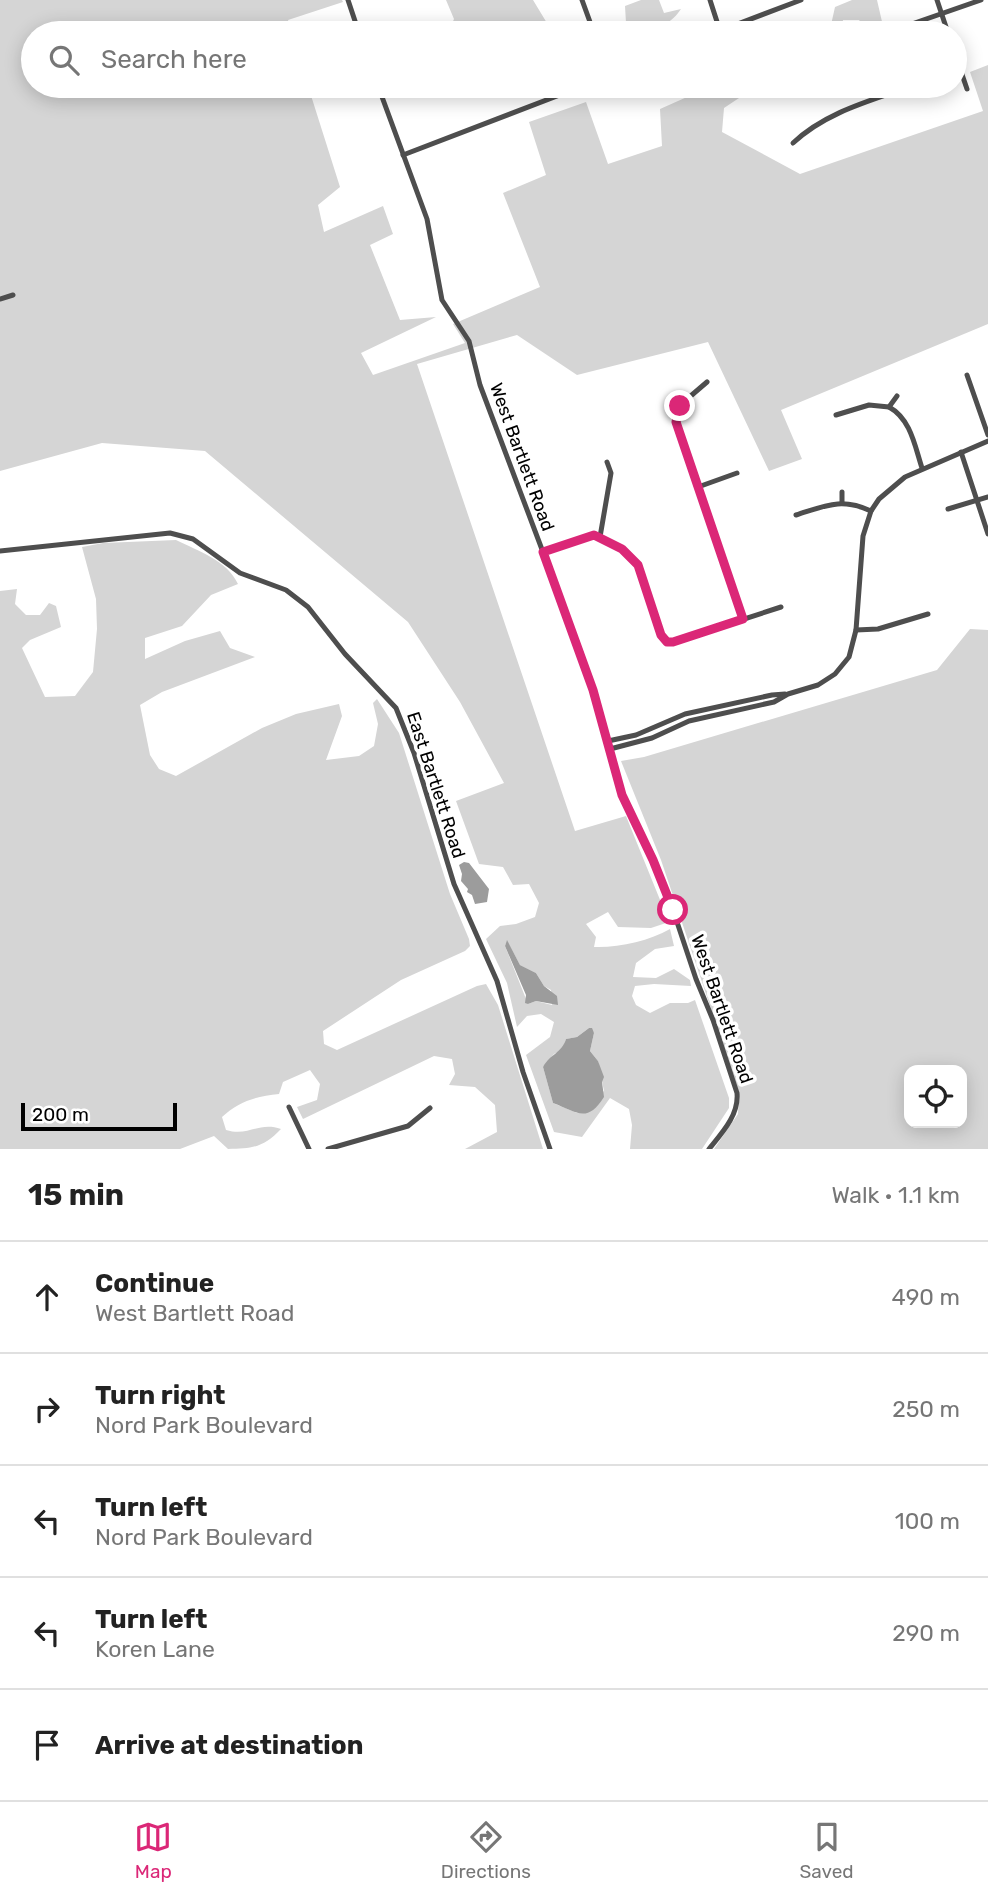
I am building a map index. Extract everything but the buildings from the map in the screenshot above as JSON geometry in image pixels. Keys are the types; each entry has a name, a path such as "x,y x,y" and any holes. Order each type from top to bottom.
{"street":[{"path":"348,0 355,21"},
{"path":"582,0 590,21"},
{"path":"710,0 715,21"},
{"path":"746,21 801,0"},
{"path":"937,0 944,21"},
{"path":"921,21 981,0"},
{"name":"West Bartlett Road","path":"382,98 430,231 442,300 469,341 480,385 584,662 622,795 671,904 737,1093 738,1102 733,1116 709,1149"},
{"path":"403,155 552,98"},
{"path":"793,143 825,118 878,98"},
{"path":"0,299 13,295"},
{"path":"968,375 988,435"},
{"path":"707,382 680,406 676,417 743,619"},
{"path":"890,407 897,396"},
{"path":"836,415 869,405 890,407 902,417 910,431 922,468"},
{"path":"610,749 638,743 689,721 765,705 788,694 818,685 841,669 849,657 856,630 863,536 870,511 890,488 922,468 988,441"},
{"path":"961,452 988,534"},
{"path":"600,537 611,473 607,462"},
{"path":"698,487 737,473"},
{"path":"842,492 842,502"},
{"path":"948,509 988,497"},
{"path":"796,515 842,502 857,504 870,511"},
{"name":"East Bartlett Road","path":"0,551 170,533 193,539 240,573 286,590 308,607 345,654 392,701 399,714 414,753 453,884 497,981 520,1062 550,1149"},
{"path":"543,552 594,535 622,549 638,565 661,635 667,642 781,607"},
{"path":"856,630 878,629 928,614"},
{"path":"608,741 636,735 685,714 788,694"},
{"path":"764,697 765,705"},
{"path":"636,735 638,743"},
{"path":"289,1107 309,1149"},
{"path":"328,1149 408,1126 430,1108"},
{"path":"351,1142 353,1149"}],"shaded area":[{"path":"0,0 342,0 343,2 288,21 21,21 21,98 312,98 340,187 318,205 324,232 383,206 393,234 370,245 400,320 436,317 361,353 373,375 465,343 453,324 540,287 503,193 546,175 529,122 586,102 608,164 662,146 660,109 685,98 739,98 724,108 722,132 800,174 983,111 970,72 988,65 988,324 781,410 802,459 769,471 708,342 577,375 517,335 417,364 575,831 626,816 669,922 651,928 618,927 608,912 586,924 596,937 594,947 633,943 670,929 674,946 655,949 636,963 633,977 656,978 674,969 690,980 691,986 635,986 632,996 636,1005 650,1013 670,1003 688,1003 695,1000 729,1098 729,1108 702,1149 630,1149 632,1125 629,1109 610,1098 582,1137 554,1132 526,1055 550,1037 554,1022 541,1014 527,1016 517,1027 507,983 486,939 500,926 535,917 539,903 529,884 513,885 503,867 479,864 456,801 504,783 460,702 408,622 205,451 102,443 0,471","holes":["507,941 520,965 536,973 544,986 551,990 552,1005 536,1001 528,1004 505,946","589,1028 594,1033 590,1051 598,1061 604,1091 577,1113 553,1103 543,1067 554,1054 562,1050 566,1039 577,1037"]},
{"path":"446,0 533,0 546,21 453,21"},
{"path":"641,0 659,0 664,13 681,9 669,21 626,21 625,6"},
{"path":"852,0 877,0 882,21 832,21 835,7"},
{"path":"176,540 219,562 238,584 211,595 182,626 145,638 145,659 185,641 220,631 230,648 255,657 162,692 140,705 150,755 159,769 176,776 262,728 296,714 339,704 342,716 326,760 359,756 374,746 378,724 373,703 377,699 399,733 450,894 469,939 470,946 465,951 401,980 323,1031 324,1044 337,1050 486,984 498,1005 543,1149 465,1149 497,1132 495,1105 475,1087 449,1085 455,1074 452,1059 434,1056 303,1119 297,1107 317,1100 320,1084 310,1070 283,1082 279,1094 248,1101 234,1107 222,1117 226,1130 234,1132 266,1127 281,1129 269,1140 251,1147 228,1149 214,1136 180,1149 0,1149 0,591 17,589 15,604 26,615 40,615 49,603 56,606 61,627 30,640 22,648 45,697 75,696 93,672 97,629 96,599 82,547 103,543"},
{"path":"970,629 988,630 988,1149 714,1149 738,1114 739,1092 661,860 621,761 644,757 937,670"},
{"path":"469,863 489,889 487,902 475,904 472,895 467,892 468,889 461,881 459,865"},
{"path":"507,940 520,965 536,973 544,986 557,996 558,1005 536,1001 525,1003 526,995 505,946"},
{"path":"592,1028 594,1033 590,1051 598,1061 604,1077 604,1097 592,1111 581,1114 553,1103 543,1067 566,1039 577,1037"}],"route":[{"path":"673,910 622,795 581,653 543,552 594,535 606,539 629,554 638,565 661,635 667,642 743,619 676,422 680,406"}]}
